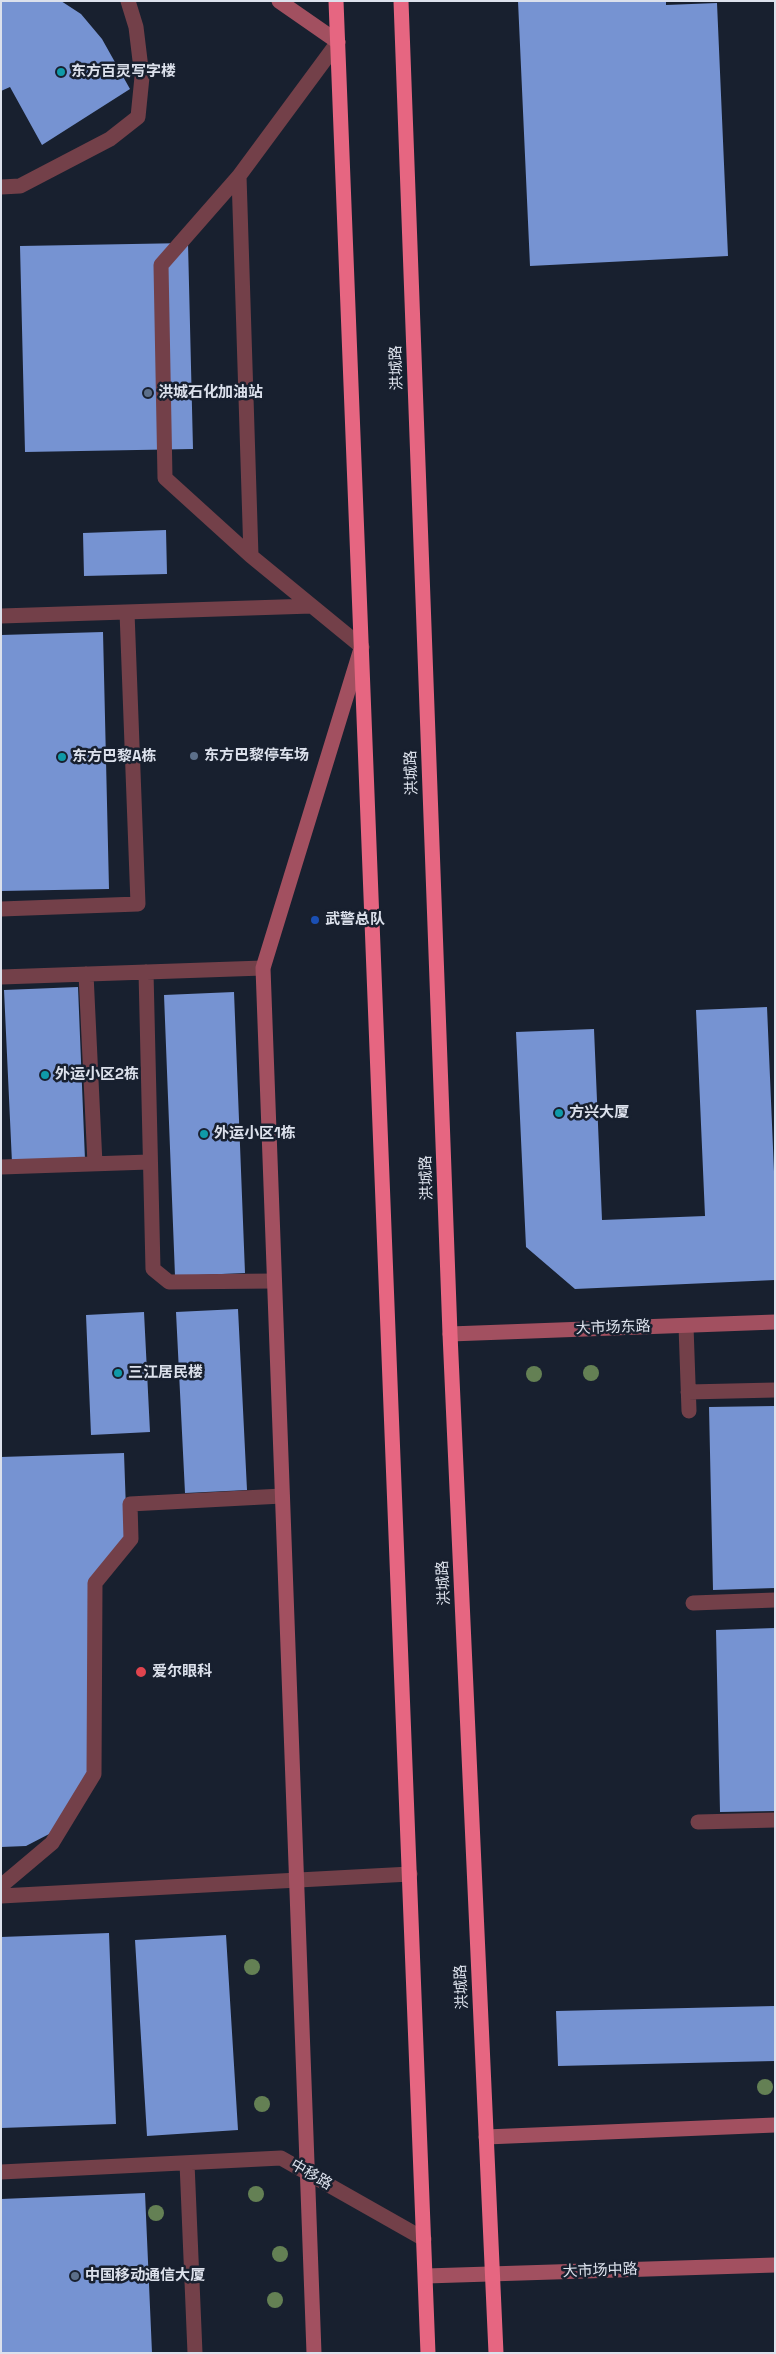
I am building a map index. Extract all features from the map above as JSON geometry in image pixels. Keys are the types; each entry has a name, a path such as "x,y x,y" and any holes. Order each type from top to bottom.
{"highway":[{"path":"336,1 428,2353"},
{"name":"洪城路","path":"401,1 450,1334 496,2353"}],"main road":[{"path":"279,1 338,42"},
{"path":"314,2353 263,968 362,648"},
{"name":"大市场东路","path":"450,1334 775,1322"},
{"path":"486,2137 775,2125"},
{"name":"大市场中路","path":"426,2276 775,2265"}],"street":[{"path":"1,186 20,186 110,139 138,117 142,77 136,28 128,1"},
{"path":"338,42 239,176 161,265 165,478 251,556 362,648"},
{"path":"239,176 251,556"},
{"path":"1,616 312,606"},
{"path":"1,909 138,904 127,612"},
{"path":"1,977 263,968"},
{"path":"146,972 153,1269 169,1282 274,1281"},
{"path":"86,974 95,1164"},
{"path":"1,1167 149,1162"},
{"path":"686,1326 689,1411"},
{"path":"688,1392 775,1390"},
{"path":"1,1886 52,1843 94,1774 96,1583 131,1538 130,1504 282,1496"},
{"path":"693,1603 775,1600"},
{"path":"698,1822 775,1820"},
{"path":"1,1896 410,1874"},
{"name":"中移路","path":"1,2172 281,2158 424,2239"},
{"path":"187,2163 195,2353"}],"building":[{"name":"东方百灵写字楼","path":"1,1 61,1 81,14 102,39 130,89 42,145 10,87 1,91"},
{"path":"518,1 666,1 666,5 717,3 728,256 530,266"},
{"path":"188,243 193,449 25,452 20,246"},
{"path":"166,530 167,574 84,576 83,533"},
{"name":"东方巴黎A栋","path":"103,632 109,889 1,891 1,635"},
{"name":"外运小区2栋","path":"78,987 85,1160 12,1163 4,990"},
{"name":"外运小区1栋","path":"234,992 245,1273 175,1276 164,995"},
{"name":"方兴大厦","path":"767,1007 775,1195 775,1280 575,1289 526,1247 516,1032 594,1029 602,1220 705,1216 696,1010"},
{"path":"238,1309 247,1490 185,1493 176,1312"},
{"name":"三江居民楼","path":"144,1312 150,1432 91,1435 86,1315"},
{"path":"775,1406 775,1588 713,1590 709,1407"},
{"path":"124,1453 127,1539 92,1581 87,1778 53,1832 26,1846 1,1847 1,1457"},
{"path":"775,1628 775,1811 720,1812 716,1630"},
{"path":"109,1933 116,2124 1,2128 1,1937"},
{"path":"226,1935 238,2130 147,2136 135,1940"},
{"path":"775,2006 775,2061 558,2066 556,2011"},
{"name":"中国移动通信大厦","path":"145,2193 152,2353 1,2353 1,2199"}],"place":[{"name":"东方百灵写字楼","path":"61,72"},
{"name":"洪城石化加油站","path":"148,393"},
{"name":"东方巴黎停车场","path":"194,756"},
{"name":"东方巴黎A栋","path":"62,757"},
{"name":"武警总队","path":"315,920"},
{"name":"外运小区2栋","path":"45,1075"},
{"name":"方兴大厦","path":"559,1113"},
{"name":"外运小区1栋","path":"204,1134"},
{"name":"三江居民楼","path":"118,1373"},
{"name":"爱尔眼科","path":"141,1672"},
{"name":"中国移动通信大厦","path":"75,2276"}]}
